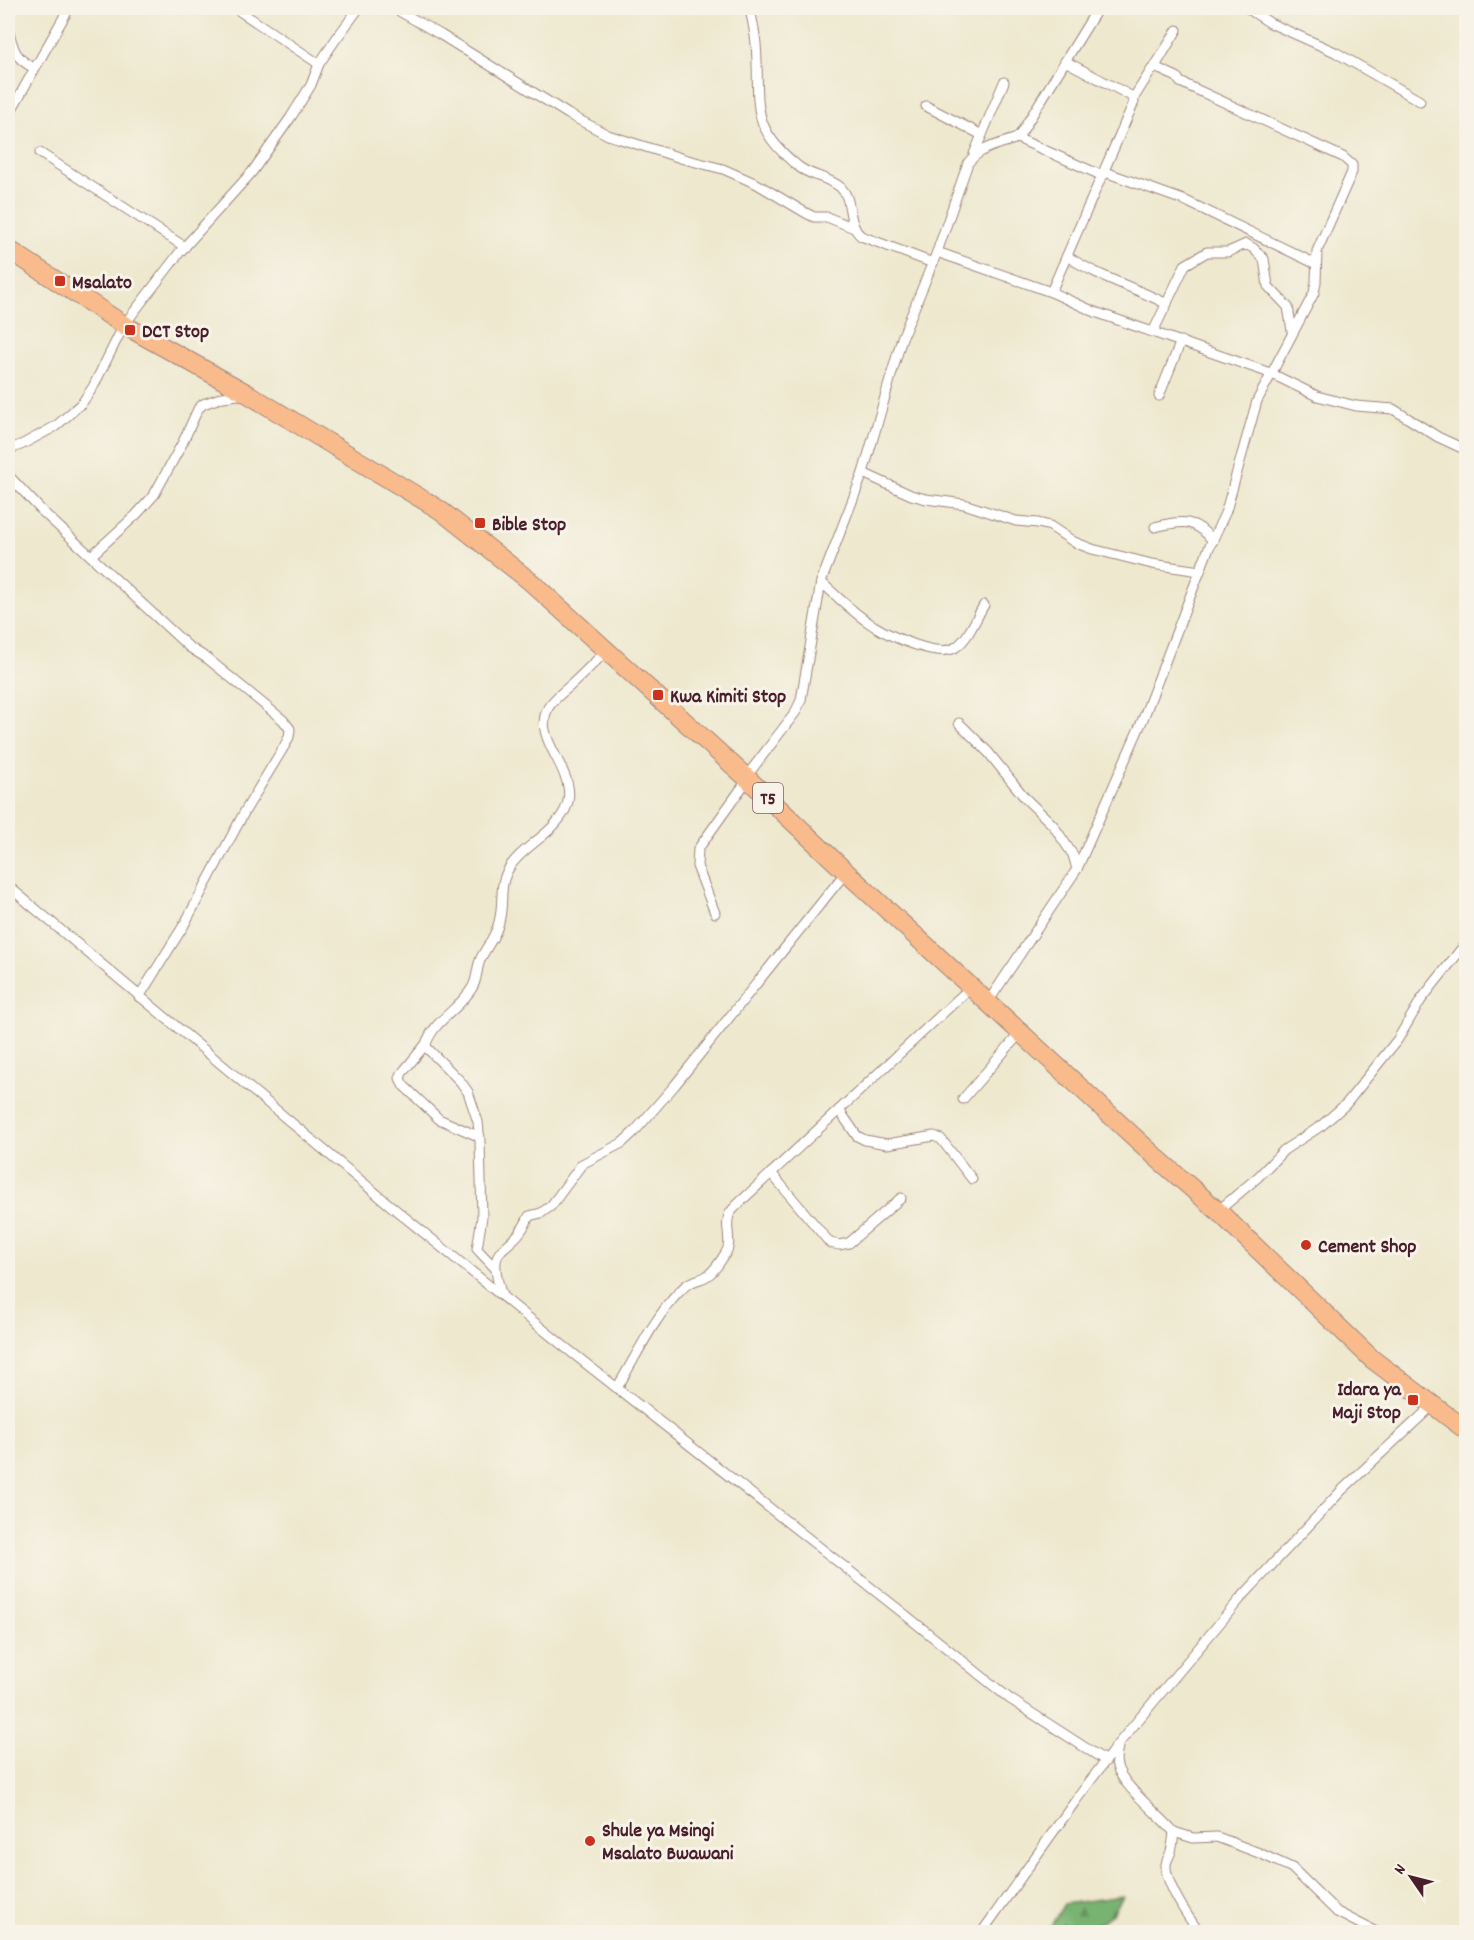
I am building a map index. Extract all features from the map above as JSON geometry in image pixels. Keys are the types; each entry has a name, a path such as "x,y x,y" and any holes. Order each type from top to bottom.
{"highway":[{"name":"T5","path":"8,249 124,325 248,394 440,510 531,582 747,778 1158,1159 1218,1211 1372,1359 1433,1406 1464,1424"}],"street":[{"path":"8,116 69,8"},
{"path":"235,8 320,64"},
{"path":"8,450 56,426 82,403 93,387 124,325 185,247 252,172 272,146 311,85 320,64 359,8"},
{"path":"394,8 568,114 608,135 723,169 758,184 814,217 827,217 854,228 867,239 933,263"},
{"path":"750,8 756,42 758,111 766,133 802,169 839,186 845,192 854,228"},
{"path":"974,154 1017,138 1026,127 1098,8"},
{"path":"1247,8 1270,22 1335,52 1420,100"},
{"path":"8,28 13,49 19,59 34,68"},
{"path":"1051,292 1134,106 1133,99 1177,30"},
{"path":"1065,62 1133,99"},
{"path":"988,1002 1077,869 1143,719 1200,571 1227,511 1257,402 1270,373 1314,293 1317,251 1352,172 1352,165 1349,161 1154,68"},
{"path":"715,913 697,866 698,849 791,719 801,700 821,582 863,473 902,338 938,252 964,173 1004,82"},
{"path":"926,106 982,135"},
{"path":"1017,138 1104,174 1186,201 1316,264"},
{"path":"40,153 185,247"},
{"path":"1153,332 1185,265 1207,252 1228,252 1246,244 1264,259 1268,286 1288,307 1292,331"},
{"path":"938,252 1051,292 1095,312 1270,373 1317,396 1356,406 1393,409 1438,437 1467,450"},
{"path":"1067,256 1091,271 1142,291 1167,304"},
{"path":"1159,396 1181,341"},
{"path":"91,556 136,515 154,495 202,404 223,397 248,394"},
{"path":"863,473 911,495 964,504 1016,521 1050,526 1074,542 1092,549 1152,564 1200,571"},
{"path":"8,475 189,647 222,670 283,720 290,729 285,745 245,811 201,894 139,996"},
{"path":"1155,527 1187,522 1197,525 1214,541"},
{"path":"821,582 873,625 896,637 937,651 950,650 958,646 965,639 984,605"},
{"path":"480,1137 439,1119 403,1085 400,1078 402,1072 426,1044 435,1028 471,990 476,980 480,959 491,943 500,920 502,880 510,866 522,851 552,827 564,811 568,801 568,783 544,726 549,706 607,650"},
{"path":"959,723 988,752 1025,798 1053,825 1073,855 1077,869"},
{"path":"502,1296 495,1268 497,1254 518,1234 529,1216 541,1213 551,1206 564,1191 579,1167 622,1143 655,1109 846,872"},
{"path":"8,886 502,1296 1010,1699 1106,1761"},
{"path":"1218,1211 1258,1177 1276,1157 1322,1126 1346,1104 1398,1039 1421,1000 1467,943"},
{"path":"618,1388 669,1302 692,1280 709,1274 727,1252 729,1246 727,1224 730,1214 971,987"},
{"path":"963,1099 1021,1032"},
{"path":"426,1044 427,1048 460,1081 468,1092 475,1109 480,1137 482,1218 477,1249 495,1268"},
{"path":"839,1110 857,1136 865,1140 887,1144 934,1136 941,1139 972,1179"},
{"path":"771,1173 830,1243 839,1245 849,1243 901,1198"},
{"path":"982,1932 1118,1744 1240,1599 1342,1490 1433,1406"},
{"path":"1118,1744 1116,1756 1119,1772 1174,1832 1193,1838 1217,1838 1292,1868 1337,1912 1376,1932"},
{"path":"1174,1832 1171,1851 1166,1863 1170,1885 1199,1932"}],"green space":[{"path":"1123,1896 1113,1913 1089,1932 1047,1932 1064,1904"}],"place":[{"name":"Msalato","path":"60,281"},
{"name":"DCT Stop","path":"130,330"},
{"name":"Bible Stop","path":"480,523"},
{"name":"Kwa Kimiti Stop","path":"658,695"},
{"name":"Cement Shop","path":"1306,1245"},
{"name":"Idara ya Maji Stop","path":"1413,1400"},
{"name":"Shule ya Msingi Msalato Bwawani","path":"590,1841"}]}
